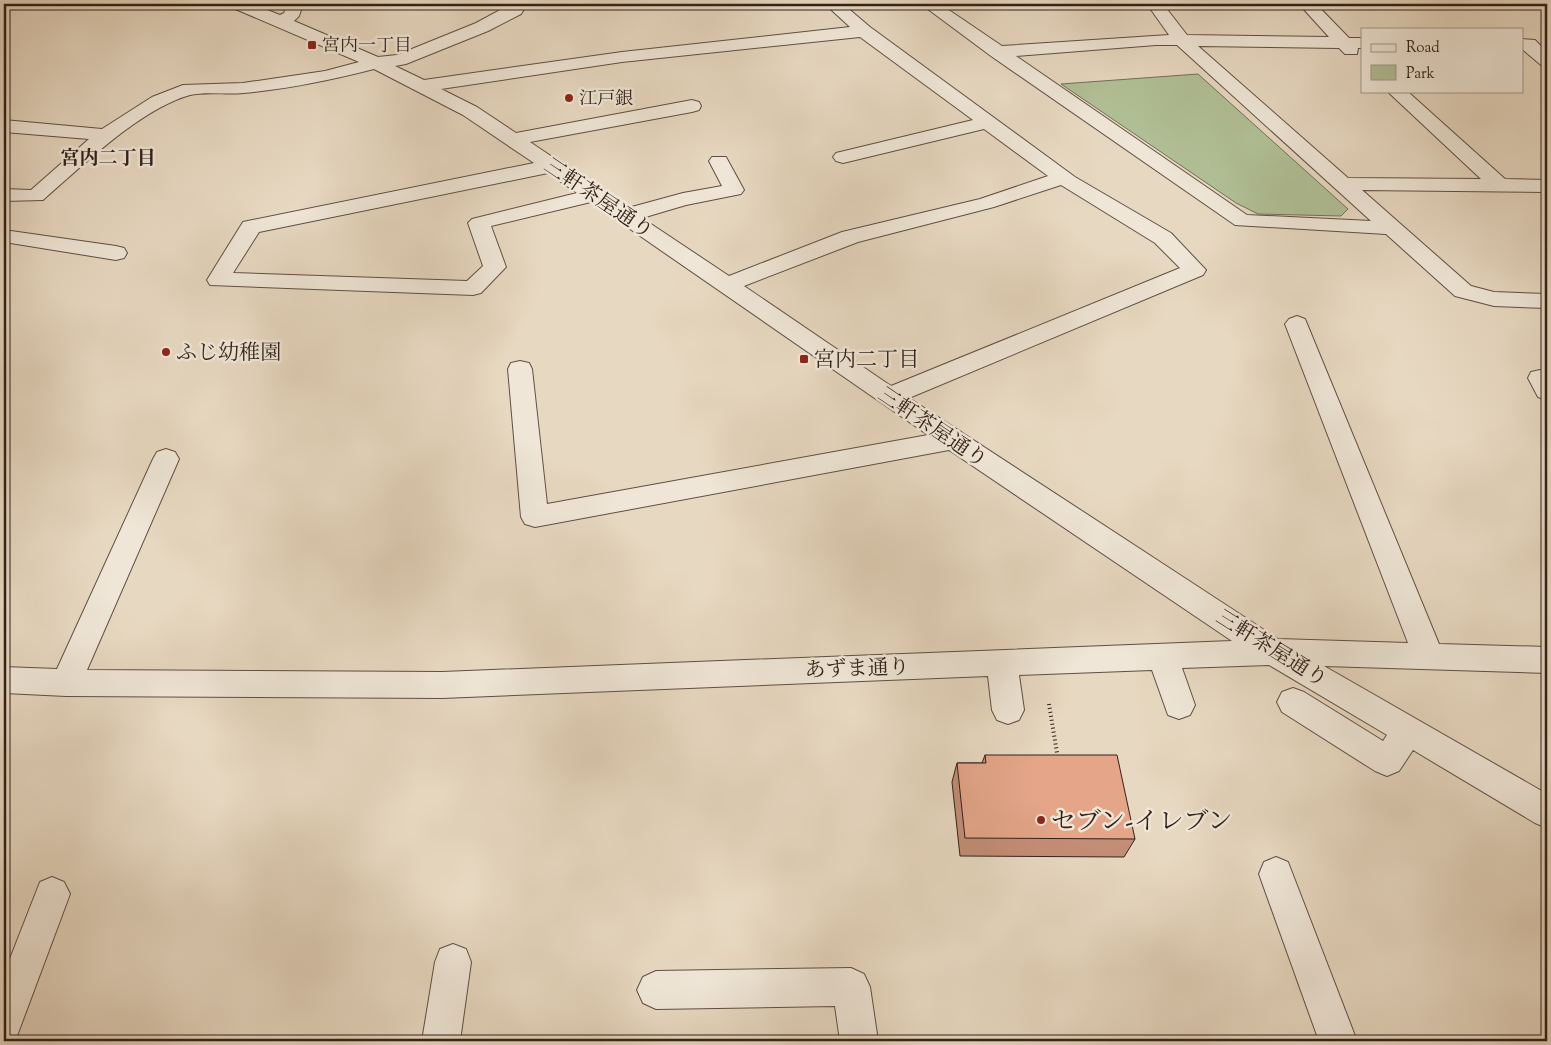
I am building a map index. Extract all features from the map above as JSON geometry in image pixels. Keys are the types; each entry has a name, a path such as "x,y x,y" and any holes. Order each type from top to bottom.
{"street":[{"name":"三軒茶屋通り","path":"239,4 376,63 424,86 470,112 727,284 952,440 1273,652 1547,812"},
{"path":"280,22 291,16 295,4"},
{"path":"4,195 36,196 106,135 159,101 189,89 243,88 326,76 376,63 400,60 482,26 515,10 519,4"},
{"path":"833,4 864,31 1063,178 1163,238 1195,270 889,397"},
{"path":"929,4 1242,221 1394,228"},
{"path":"1154,4 1182,41 1340,184 1394,228 1469,294 1490,299 1547,301"},
{"path":"1307,4 1361,60"},
{"path":"424,86 622,57 864,31"},
{"path":"997,52 1156,40 1361,43"},
{"path":"1526,44 1547,42"},
{"path":"1526,44 1547,61"},
{"path":"1397,92 1500,186"},
{"path":"512,140 692,106"},
{"path":"843,156 988,122"},
{"path":"4,126 106,135"},
{"path":"625,216 682,199 734,190 719,161"},
{"path":"551,166 250,227 218,280 473,288 495,267 479,223 594,195"},
{"path":"727,284 850,237 987,203 1063,178"},
{"path":"1340,184 1547,186"},
{"path":"4,236 116,254"},
{"path":"1298,324 1428,655"},
{"path":"520,369 535,516 952,440"},
{"path":"66,683 166,459"},
{"name":"あずま通り","path":"4,680 66,683 442,685 1273,652 1428,655 1547,660"},
{"path":"1163,656 1179,705"},
{"path":"1002,663 1008,710"},
{"path":"1293,702 1387,761 1408,731"},
{"path":"1276,874 1338,1041"},
{"path":"4,1023 52,894"},
{"path":"441,1041 453,962"},
{"path":"656,990 851,987 859,1041"}],"path":[{"path":"1042,661 1059,765"}],"green space":[{"path":"1198,74 1348,209 1341,216 1258,214 1236,203 1061,84"}],"building":[{"path":"985,755 1117,755 1135,839 965,838 957,763 986,763"}],"place":[{"name":"宮内一丁目","path":"312,45"},
{"name":"江戸銀","path":"569,98"},
{"name":"ふじ幼稚園","path":"166,352"},
{"name":"宮内二丁目","path":"804,359"},
{"name":"セブン-イレブン","path":"1041,820"}],"district":[{"name":"宮内二丁目","path":"108,157"}]}
